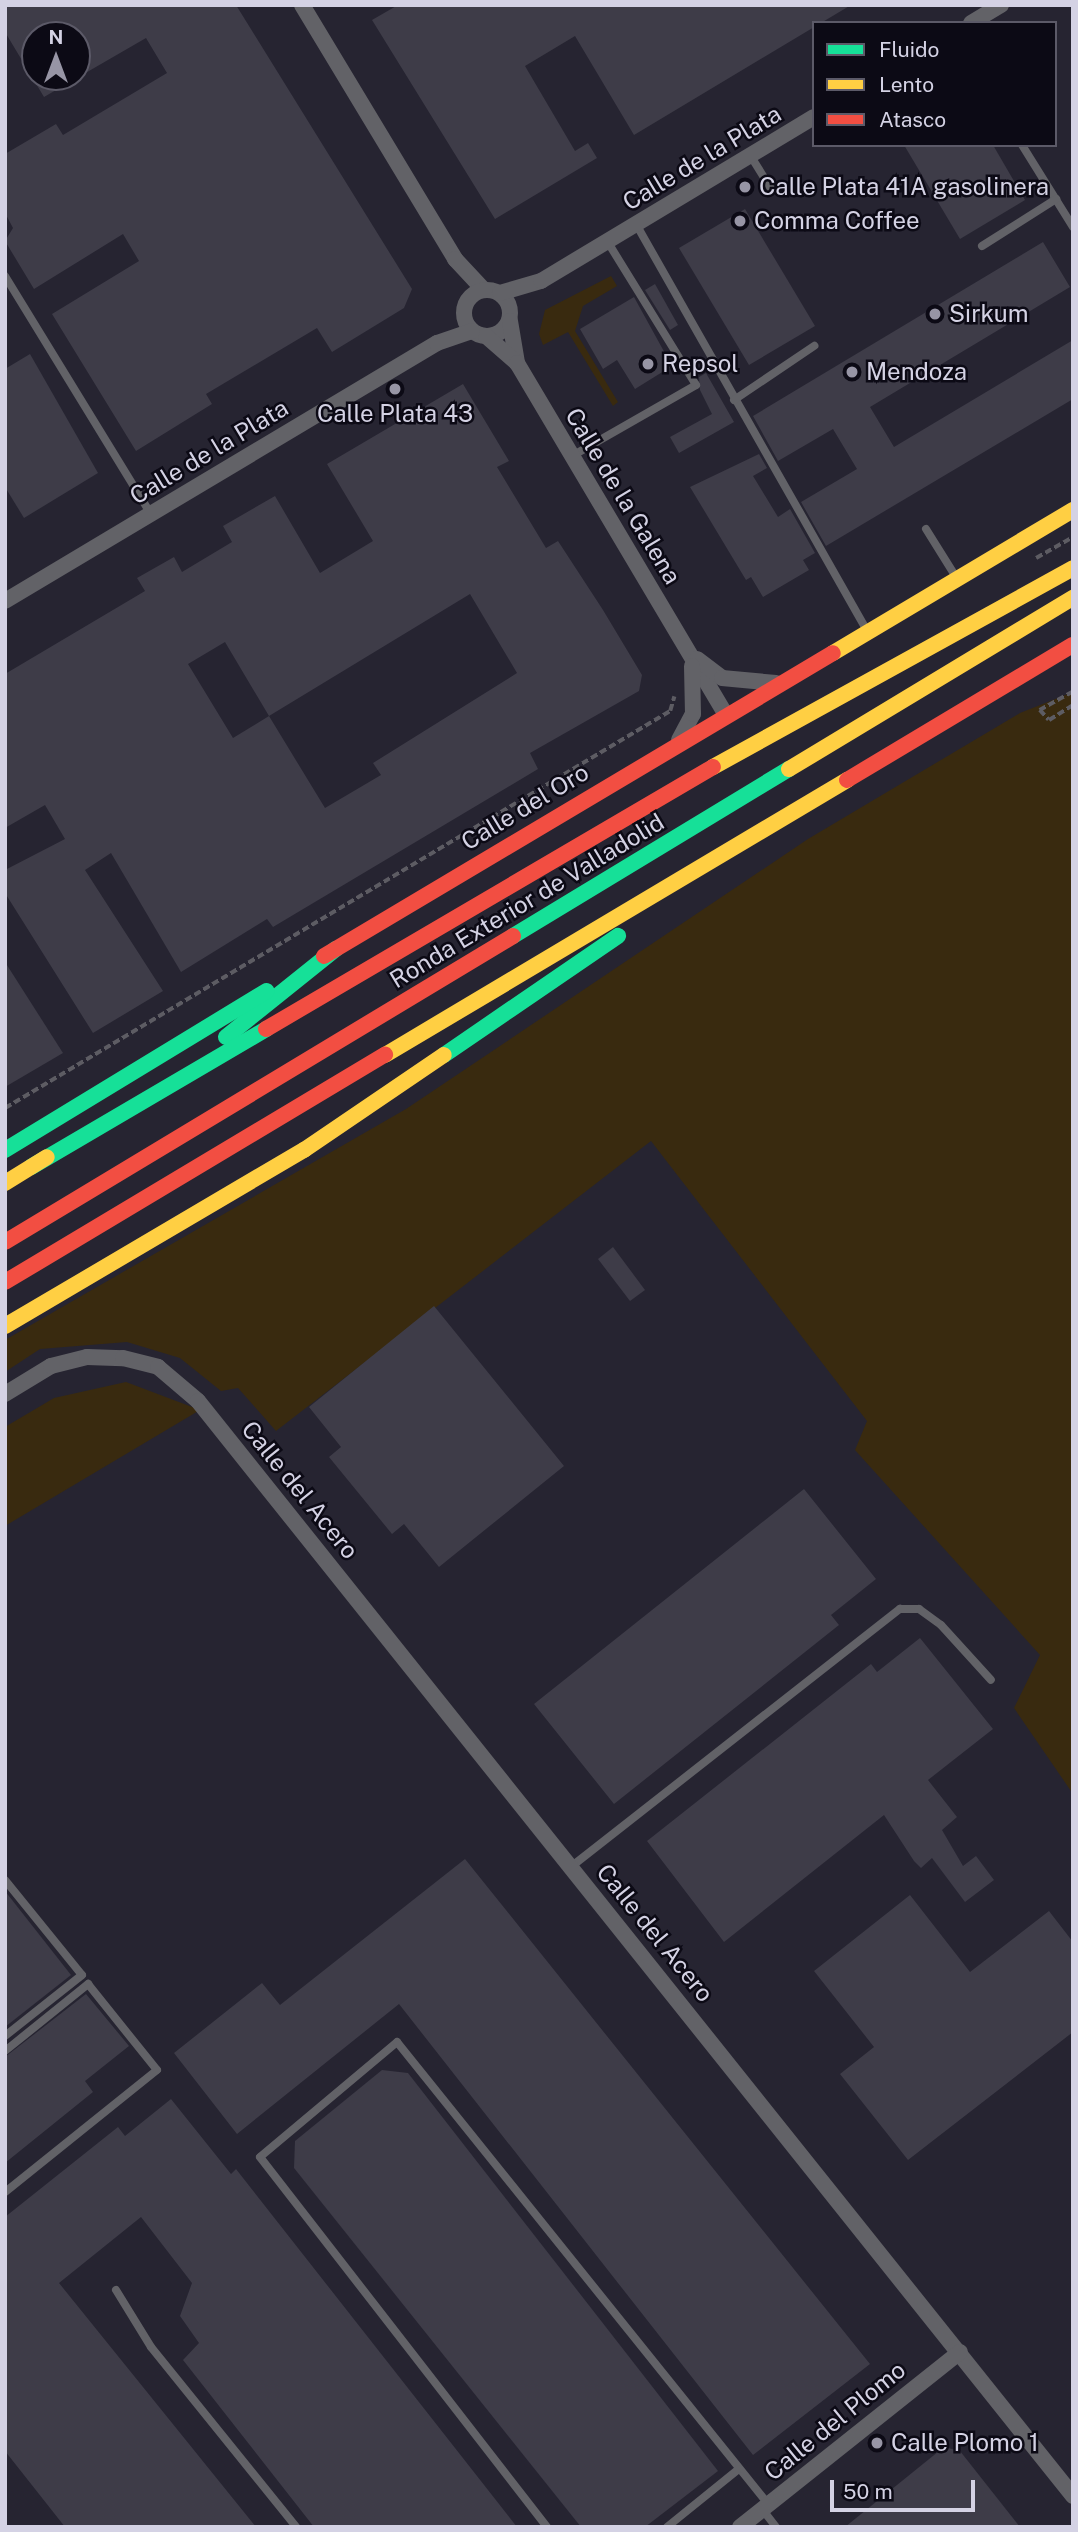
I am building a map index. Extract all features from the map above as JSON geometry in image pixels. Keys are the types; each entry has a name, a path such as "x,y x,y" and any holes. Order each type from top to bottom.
{"main road":[{"name":"Calle del Oro","path":"5,1150 725,712 1073,510"},
{"path":"30,1167 764,737 1073,568"},
{"name":"Ronda Exterior de Valladolid","path":"5,1242 1073,598"},
{"path":"5,1282 820,799 1073,645"},
{"path":"5,1326 304,1150 820,799"},
{"path":"5,1183 200,1056 336,949"}],"street":[{"path":"302,5 455,259 492,291 510,317"},
{"path":"974,21 1001,5"},
{"name":"Calle de la Plata","path":"5,601 437,342 479,334 510,317 541,281 812,118"},
{"path":"455,259 465,307 479,334"},
{"name":"Calle de la Plata","path":"437,342 465,307 492,291 541,281"},
{"name":"Calle de la Galena","path":"510,317 517,363 725,712"},
{"name":"Calle de la Galena","path":"479,334 517,363"},
{"name":"Calle de la Galena","path":"680,740 693,714 694,678 690,653"},
{"name":"Calle de la Galena","path":"690,653 722,678 776,683"},
{"name":"Calle del Acero","path":"5,1394 51,1366 87,1357 123,1358 158,1367 198,1401 960,2351 1073,2496"},
{"name":"Calle del Plomo","path":"740,2527 960,2351"}],"lane":[{"path":"1023,147 1073,227"},
{"path":"750,155 771,188"},
{"path":"982,246 1056,199"},
{"path":"636,224 867,631"},
{"path":"572,456 696,385 607,241"},
{"path":"5,276 151,514"},
{"path":"734,400 814,346"},
{"path":"926,529 957,578"},
{"path":"572,1866 900,1609 919,1609 941,1625 991,1680"},
{"path":"5,1881 82,1975 5,2036"},
{"path":"5,2051 88,1983 157,2070 5,2192"},
{"path":"547,2527 260,2157 397,2042 739,2469 776,2527"},
{"path":"116,2290 151,2347 296,2527"},
{"path":"667,2527 739,2469"}],"path":[{"path":"5,1108 670,711 677,684 694,678"},
{"path":"1073,692 1040,710 1049,720 1073,705"}],"shaded area":[{"path":"611,276 617,286 583,306 575,331 618,402 613,406 568,332 543,345 539,334 545,310"},
{"path":"1073,692 1073,1794 1014,1708 1040,1655 855,1450 867,1421 651,1141 276,1431 238,1388 221,1391 180,1358 127,1342 40,1349 5,1372 5,1340 406,1109 808,839 1020,713"},
{"path":"126,1382 200,1410 5,1526 5,1427 54,1398"}],"building":[{"path":"5,5 236,5 412,289 404,308 332,352 317,328 206,394 212,404 136,451 52,314 139,261 123,234 34,289 5,241 13,228 5,213 5,154 56,124 63,135 167,73 146,38 91,70 91,21 21,21 21,59 5,32"},
{"path":"398,5 851,5 824,21 812,21 812,28 634,135 575,36 525,66 575,151 588,143 597,158 495,219 372,20"},
{"path":"40,91 54,91 44,97"},
{"path":"905,147 994,147 1025,200 960,239"},
{"path":"745,209 815,326 749,365 679,248"},
{"path":"1043,242 1070,287 870,407 894,447 1073,340 1073,399 826,546 801,502 857,469 833,429 778,461 753,416"},
{"path":"655,284 678,325 670,330 645,290"},
{"path":"634,297 672,366 635,389 617,360 603,369 580,329"},
{"path":"30,354 98,473 24,518 5,487 5,369"},
{"path":"706,373 734,422 679,453 670,437 712,414 700,390 699,377"},
{"path":"463,384 509,461 497,467 546,548 558,541 603,610 642,675 639,691 530,753 538,769 273,927 267,919 181,972 111,853 85,870 163,991 93,1033 5,893 5,870 65,839 45,805 5,828 5,674 145,591 137,578 174,557 182,572 232,542 223,526 275,496 320,573 373,541 327,464","holes":["470,594 517,673 373,763 381,775 325,808 269,716","225,642 269,716 233,738 188,664"]},
{"path":"759,454 767,468 753,476 778,517 790,509 815,553 803,560 809,570 763,597 751,577 746,580 690,487"},
{"path":"5,962 63,1053 5,1087"},
{"path":"613,1247 645,1290 630,1301 598,1259"},
{"path":"434,1306 564,1466 439,1567 404,1524 392,1534 329,1457 341,1447 309,1407"},
{"path":"804,1489 876,1579 831,1615 839,1625 614,1804 534,1704"},
{"path":"920,1638 993,1729 928,1780 957,1817 942,1830 963,1866 976,1856 994,1880 965,1902 932,1858 921,1868 914,1861 884,1815 724,1942 647,1841 871,1664 877,1672"},
{"path":"465,1859 870,2364 753,2455 399,2004 237,2134 174,2053 262,1983 280,2005"},
{"path":"5,1891 71,1975 5,2027"},
{"path":"910,1895 970,1972 1049,1911 1073,1942 1073,2032 908,2160 840,2074 874,2047 814,1971"},
{"path":"86,1994 129,2046 85,2081 93,2092 5,2163 5,2057"},
{"path":"382,2070 408,2073 718,2471 645,2527 581,2527 294,2168 295,2141"},
{"path":"171,2099 231,2174 236,2169 517,2527 314,2527 183,2360 199,2343 180,2316 192,2283 141,2217 59,2283 256,2527 65,2527 5,2451 5,2217 118,2127 125,2136"},
{"path":"944,2447 960,2451 1020,2527 845,2527"}],"traffic: fast":[{"path":"513,936 789,769"},
{"path":"444,1055 618,936"},
{"path":"226,1037 336,949"},
{"path":"5,1150 267,991"},
{"path":"31,1167 266,1029"}],"traffic: slow":[{"path":"833,653 1073,510"},
{"path":"713,767 1073,568"},
{"path":"789,769 1073,598"},
{"path":"385,1055 847,780"},
{"path":"5,1326 304,1150 444,1055"},
{"path":"5,1183 47,1157"}],"traffic: jam":[{"path":"847,780 1073,645"},
{"path":"324,956 833,653"},
{"path":"266,1029 713,767"},
{"path":"5,1242 513,936"},
{"path":"5,1282 385,1055"}],"place":[{"name":"Calle Plata 41A gasolinera","path":"745,187"},
{"name":"Comma Coffee","path":"740,221"},
{"name":"Sirkum","path":"935,314"},
{"name":"Repsol","path":"648,364"},
{"name":"Mendoza","path":"852,372"},
{"name":"Calle Plata 43","path":"395,389"},
{"name":"Calle Plomo 1","path":"877,2443"}]}
